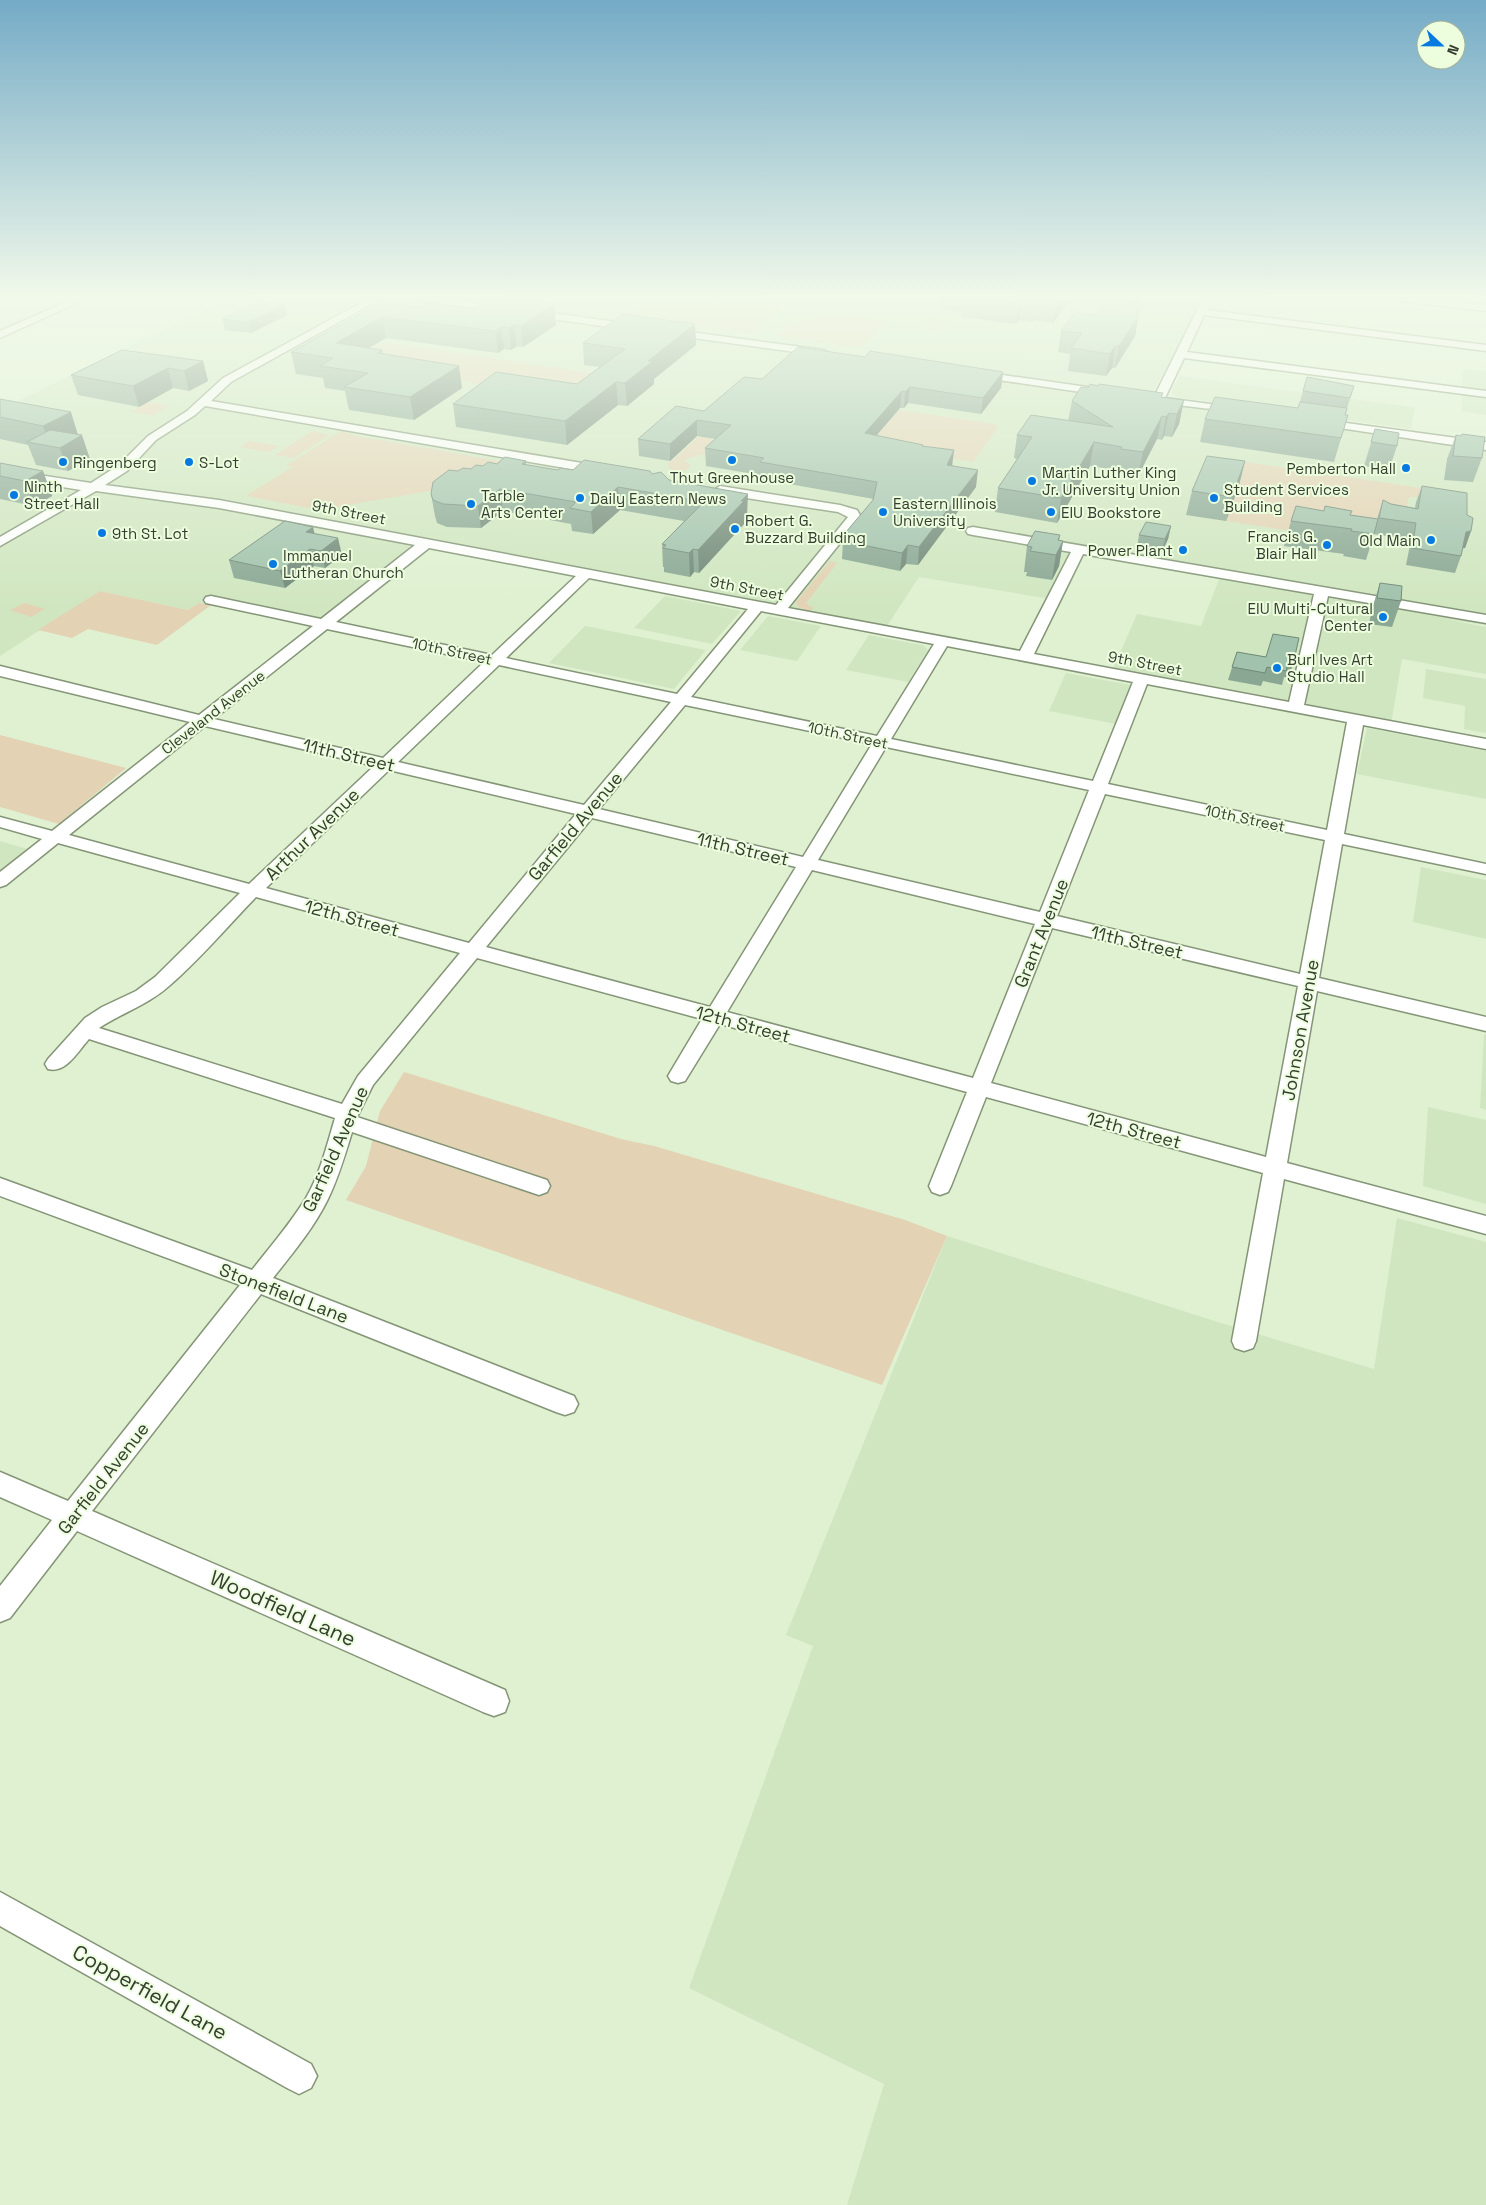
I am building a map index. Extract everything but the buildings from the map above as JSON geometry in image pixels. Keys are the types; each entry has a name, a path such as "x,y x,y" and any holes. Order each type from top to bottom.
{"street":[{"path":"1164,401 1249,413"},
{"path":"0,542 93,488 129,464 157,434 204,403 622,473"},
{"path":"1308,421 1486,446"},
{"name":"9th Street","path":"0,474 52,483 188,498 1486,744"},
{"path":"709,488 852,513 855,517 779,610"},
{"path":"973,531 1486,619"},
{"name":"Cleveland Avenue","path":"0,882 200,720 425,544"},
{"path":"1025,657 1078,549"},
{"name":"Arthur Avenue","path":"55,1064 84,1030 109,1012 143,996 162,982 252,891 586,574"},
{"path":"1295,708 1322,591"},
{"name":"10th Street","path":"211,600 1486,868"},
{"name":"Garfield Avenue","path":"0,1608 297,1230 316,1201 329,1172 346,1117 365,1081 758,606"},
{"path":"678,1076 943,641"},
{"name":"11th Street","path":"0,671 587,812 1486,1024"},
{"name":"Grant Avenue","path":"940,1186 1142,679"},
{"name":"Johnson Avenue","path":"1244,1341 1356,719"},
{"name":"12th Street","path":"0,822 1486,1225"},
{"path":"84,1030 346,1117 539,1186"},
{"name":"Stonefield Lane","path":"0,1187 257,1282 565,1404"},
{"name":"Woodfield Lane","path":"0,1484 494,1701"},
{"name":"Copperfield Lane","path":"0,1908 299,2076"}],"shaded area":[{"name":"Eastern Illinois University","path":"19,401 1148,401 1486,448 1486,625 1445,619 1486,627 1486,674 1402,659 1391,724 1112,671 1137,614 1201,626 1219,579 1084,556 1062,601 919,577 887,626 394,533 409,544 409,550 315,627 199,603 188,610 100,591 0,656 0,410"},
{"path":"1205,401 1367,401 1415,407 1411,429"},
{"path":"1462,401 1486,401 1486,415 1461,411"},
{"path":"147,402 170,406 153,415 131,412"},
{"path":"899,410 994,424 998,427 973,462 868,445"},
{"path":"313,431 330,435 293,458 275,455"},
{"path":"341,431 361,437 552,470 319,510 246,496 292,467 287,465"},
{"path":"700,436 723,445 719,449 684,461 691,465 681,475 669,468 668,464"},
{"path":"249,441 278,446 269,452 240,447"},
{"path":"1212,457 1421,488 1421,497 1409,497 1405,513 1310,534 1226,521 1233,492 1237,493 1240,486 1202,480"},
{"path":"830,561 837,563 806,603 814,607 810,611 798,607 796,602"},
{"path":"100,591 188,610 199,603 211,605 157,645 88,629 72,638 38,630"},
{"path":"665,596 741,611 712,644 634,628"},
{"path":"25,603 45,609 31,617 10,610"},
{"path":"768,616 821,626 797,661 740,650"},
{"path":"585,626 706,650 674,689 549,663"},
{"path":"869,635 922,645 928,650 908,682 846,670"},
{"path":"1426,669 1486,679 1486,733 1464,729 1465,706 1423,698"},
{"path":"1066,673 1131,685 1116,724 1049,711"},
{"path":"1367,728 1486,751 1486,799 1357,774"},
{"path":"0,735 126,768 59,824 0,807"},
{"path":"0,841 27,849 0,872"},
{"path":"1421,867 1486,880 1486,939 1413,922"},
{"path":"1484,1034 1486,1035 1486,1110 1480,1108"},
{"path":"404,1072 621,1139 654,1146 905,1220 947,1236 882,1385 346,1200 366,1166 380,1111"},
{"path":"1428,1107 1486,1120 1486,1204 1423,1186"},
{"path":"1397,1218 1486,1242 1486,2205 847,2205 884,2084 689,1988 813,1646 786,1635 947,1236 1218,1322 1374,1369"}],"place":[{"name":"Thut Greenhouse","path":"732,460"},
{"name":"Ringenberg","path":"63,462"},
{"name":"S-Lot","path":"189,462"},
{"name":"Pemberton Hall","path":"1406,468"},
{"name":"Martin Luther King Jr. University Union","path":"1032,481"},
{"name":"Ninth Street Hall","path":"14,495"},
{"name":"Daily Eastern News","path":"580,498"},
{"name":"Student Services Building","path":"1214,498"},
{"name":"Tarble Arts Center","path":"471,504"},
{"name":"Eastern Illinois University","path":"883,512"},
{"name":"EIU Bookstore","path":"1051,512"},
{"name":"Robert G. Buzzard Building","path":"735,529"},
{"name":"9th St. Lot","path":"102,533"},
{"name":"Old Main","path":"1431,540"},
{"name":"Francis G. Blair Hall","path":"1327,545"},
{"name":"Power Plant","path":"1183,550"},
{"name":"Immanuel Lutheran Church","path":"273,564"},
{"name":"EIU Multi-Cultural Center","path":"1383,617"},
{"name":"Burl Ives Art Studio Hall","path":"1277,668"}]}
